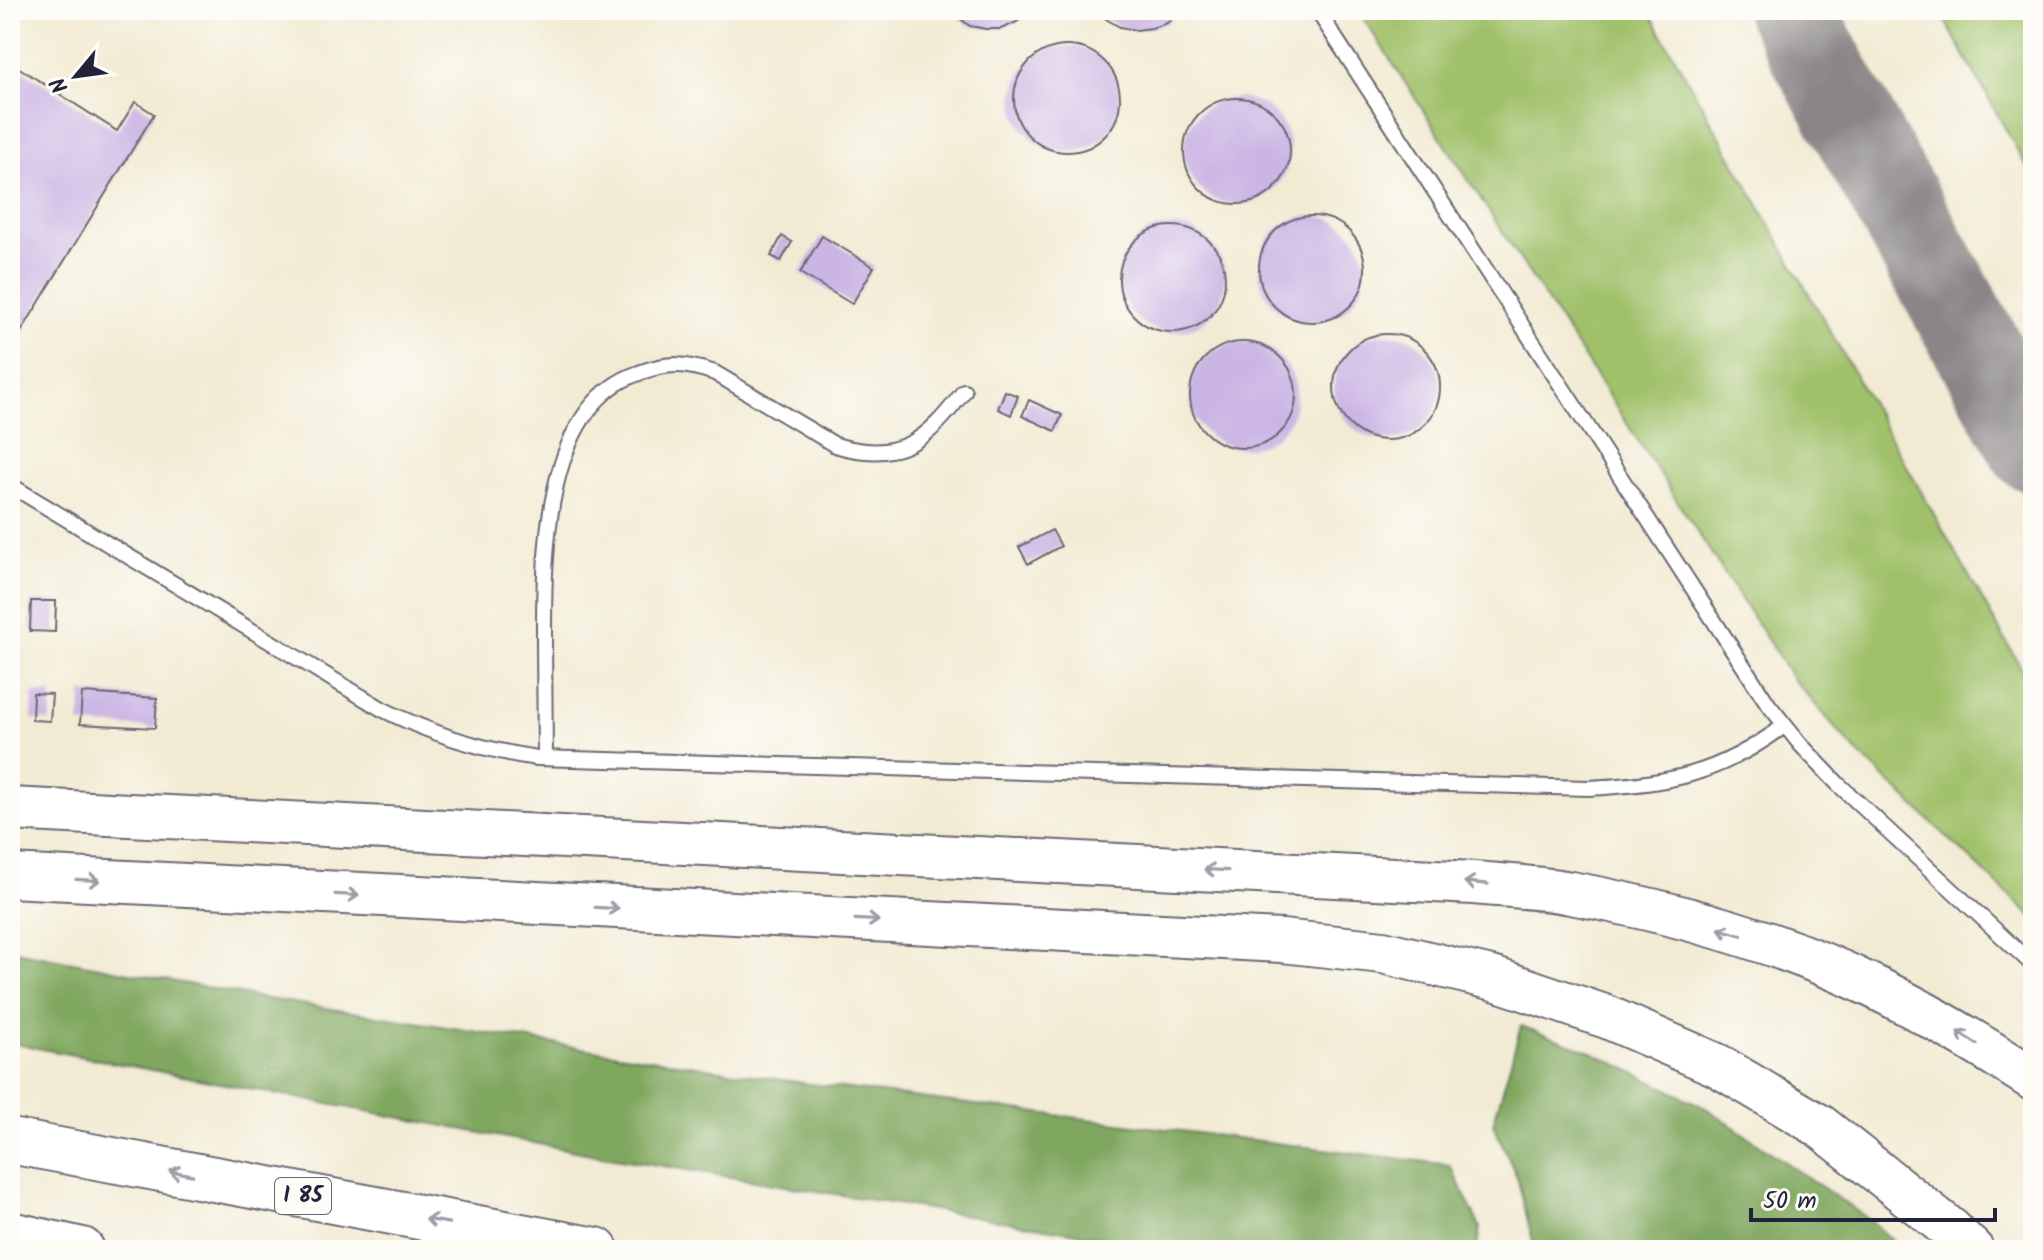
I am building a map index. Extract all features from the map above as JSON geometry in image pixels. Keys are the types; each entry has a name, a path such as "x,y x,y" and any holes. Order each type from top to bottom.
{"highway":[{"name":"I 85","path":"10,1141 596,1250"},
{"path":"10,1234 82,1250"}],"main road":[{"path":"10,809 1474,883 1569,893 1669,915 1782,949 1873,987 1947,1026 2033,1079"},
{"path":"10,876 1282,941 1383,952 1495,979 1607,1017 1717,1065 1820,1126 1880,1171 1972,1250"}],"lane":[{"path":"1317,10 1743,668 1784,726 1838,784 2033,965"},
{"path":"545,758 544,573 550,508 560,466 579,426 602,396 625,377 671,363 695,366 715,373 835,445 856,451 878,452 904,448 923,436 943,420 964,391"},
{"path":"10,485 284,651 408,722 499,752 545,758 1588,788 1673,780 1722,764 1751,750 1784,726"}],"green space":[{"path":"1358,10 1648,10 2033,689 2033,918 1854,749 1793,679"},
{"path":"1939,10 2033,10 2033,178"},
{"path":"10,950 256,997 810,1084 1450,1165 1480,1227 1477,1250 1180,1250 596,1155 10,1043"},
{"path":"1521,1026 1592,1052 1706,1108 1873,1222 1902,1250 1535,1250 1517,1177 1493,1124"}],"building":[{"path":"948,10 1031,10 1017,22 1001,29 986,29 970,26"},
{"path":"1098,10 1182,10 1167,23 1136,30 1120,27"},
{"path":"1067,46 1087,50 1105,61 1116,79 1120,99 1116,119 1105,137 1087,148 1067,152 1047,148 1029,137 1018,119 1014,99 1018,79 1029,61 1047,50"},
{"path":"10,62 117,131 135,102 154,114 10,350"},
{"path":"1237,98 1257,102 1275,113 1286,131 1290,151 1286,171 1275,189 1257,200 1237,204 1217,200 1199,189 1188,171 1184,151 1188,131 1199,113 1217,102"},
{"path":"1312,216 1332,220 1350,231 1361,249 1365,269 1361,289 1350,307 1332,318 1312,322 1292,318 1274,307 1263,289 1259,269 1263,249 1274,231 1292,220"},
{"path":"1172,226 1192,230 1210,241 1221,259 1225,279 1221,299 1210,317 1192,328 1172,332 1152,328 1134,317 1123,299 1119,279 1123,259 1134,241 1152,230"},
{"path":"782,236 792,242 781,261 771,256"},
{"path":"822,236 874,267 852,304 800,273"},
{"path":"1387,334 1407,338 1425,349 1436,367 1440,387 1436,407 1425,425 1407,436 1387,440 1367,436 1349,425 1338,407 1334,387 1338,367 1349,349 1367,338"},
{"path":"1243,342 1263,346 1281,357 1292,375 1296,395 1292,415 1281,433 1263,444 1243,448 1223,444 1205,433 1194,415 1190,395 1194,375 1205,357 1223,346"},
{"path":"1005,391 1018,396 1011,415 998,409"},
{"path":"1029,400 1062,415 1055,431 1022,416"},
{"path":"1052,530 1061,546 1028,564 1019,547"},
{"path":"31,601 56,601 55,632 30,631"},
{"path":"33,693 52,694 50,721 32,720"},
{"path":"82,693 157,698 155,728 80,724"}],"taxiway":[{"path":"1790,10 2033,448"}]}
